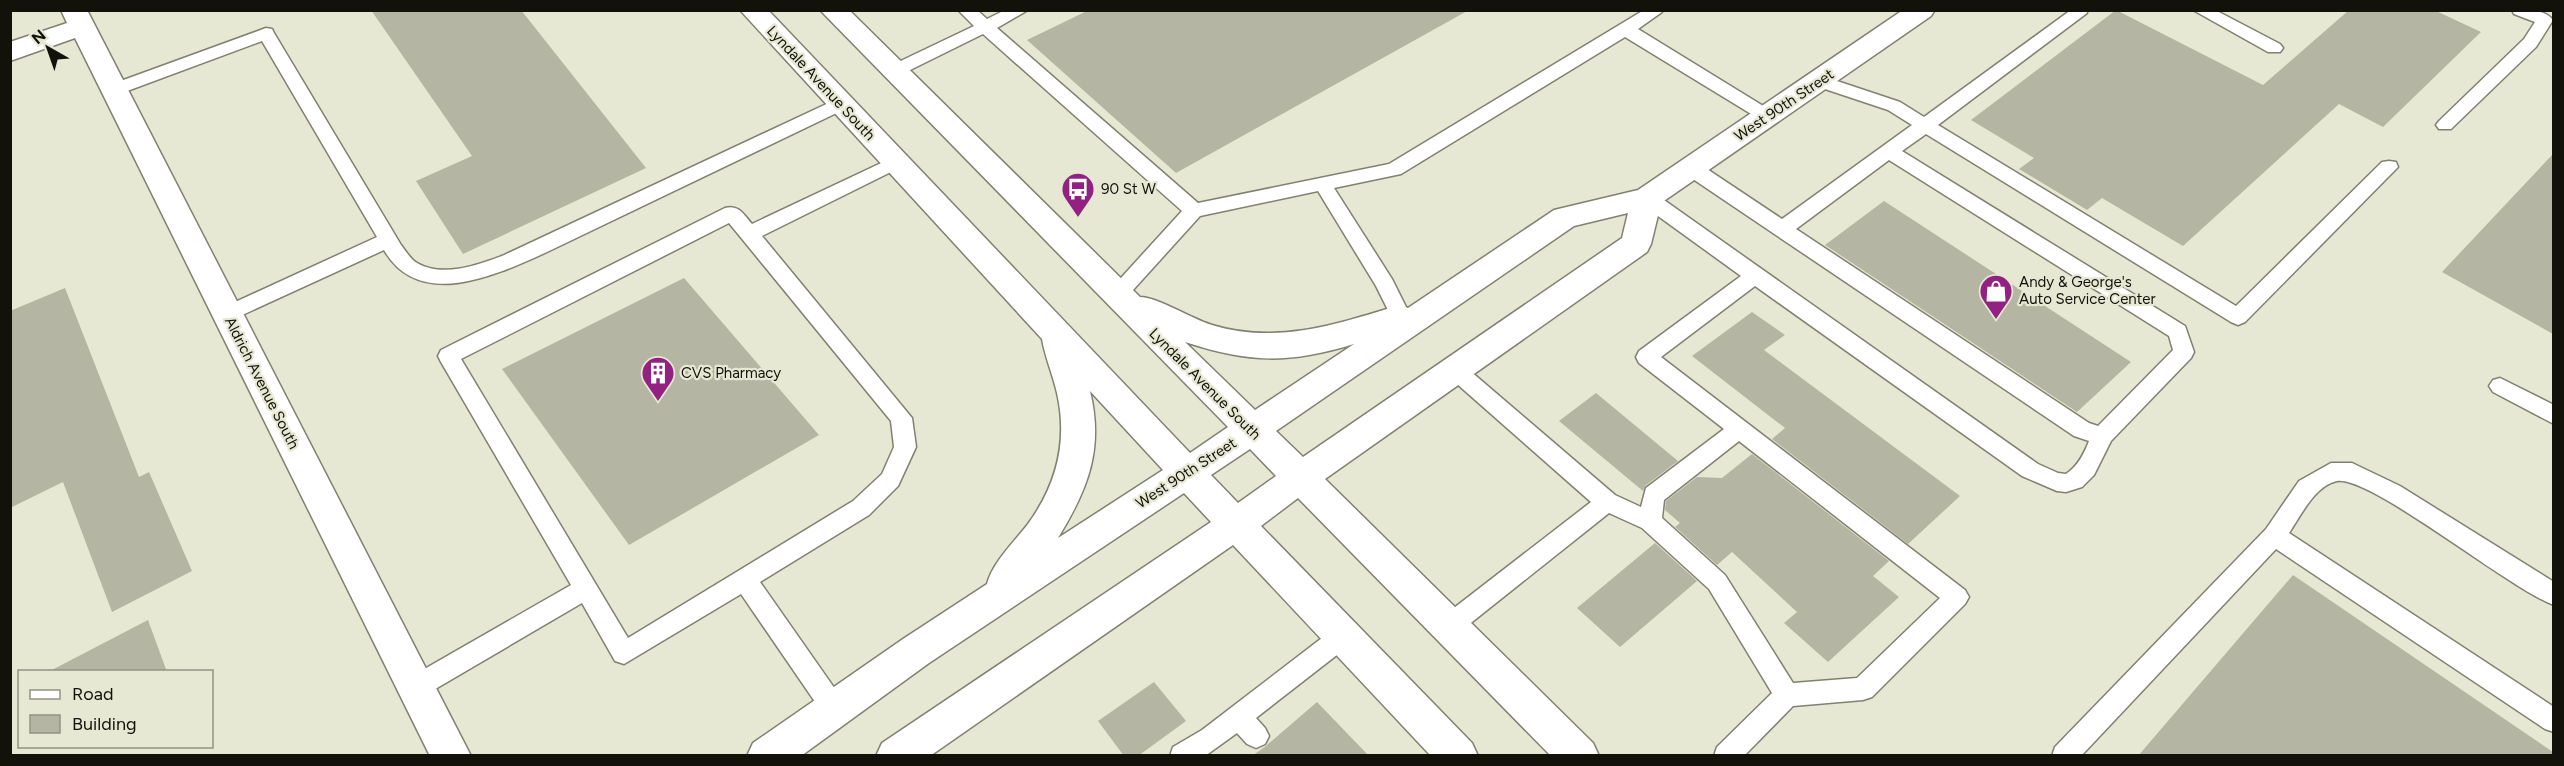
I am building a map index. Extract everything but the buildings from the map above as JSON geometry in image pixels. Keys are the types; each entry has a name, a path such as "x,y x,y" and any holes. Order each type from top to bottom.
{"street":[{"name":"Lyndale Avenue South","path":"753,10 1187,473 1458,756"},
{"name":"Lyndale Avenue South","path":"833,10 1579,756"},
{"name":"West 90th Street","path":"767,756 833,707 1187,473 1565,218 1647,198 1922,10"},
{"path":"10,52 78,19"},
{"name":"Aldrich Avenue South","path":"78,19 451,756"},
{"path":"896,756 1236,524 1299,477 1636,244 1647,198"},
{"path":"1117,295 1171,324 1215,339 1259,346 1296,346 1339,336 1436,305"},
{"path":"991,601 1051,521 1068,489 1077,456 1080,426 1075,397 1056,333"}],"lane":[{"path":"966,10 1194,210"},
{"path":"894,71 1020,10"},
{"path":"1117,295 1194,210 1394,169 1654,12 1652,10"},
{"path":"2201,10 2274,48"},
{"path":"2445,125 2530,43 2549,15 2520,10"},
{"path":"1782,229 2079,13"},
{"path":"1625,29 1767,116"},
{"path":"113,90 266,33 389,240 408,267 434,276 465,276 540,247 841,104"},
{"path":"1819,81 1894,106 2238,317 2389,166"},
{"path":"1647,198 2030,470 2059,483 2077,479 2090,466 2103,436 2184,352 2178,332 1890,152"},
{"path":"749,234 896,162"},
{"path":"1691,168 2082,430 2103,436"},
{"path":"1322,183 1385,284 1401,317"},
{"path":"732,213 749,234 901,418 905,447 890,480 861,508 624,653 447,356 732,213"},
{"path":"227,314 389,240"},
{"path":"1726,756 1787,695 1863,689 1957,597 1646,357 1755,276"},
{"path":"1455,370 1607,502 1650,520 1717,582 1787,695"},
{"path":"2500,386 2553,416"},
{"path":"1650,520 1654,495 1739,429"},
{"path":"2064,756 2274,536 2307,488 2331,472 2352,471 2392,493 2553,595"},
{"path":"1449,626 1607,502"},
{"path":"2274,536 2553,722"},
{"path":"744,579 833,707"},
{"path":"416,687 586,588"},
{"path":"1182,756 1211,738 1343,636"},
{"path":"1238,717 1256,736"}],"place":[{"name":"90 St W","path":"1078,218"},
{"name":"Andy & George's Auto Service Center","path":"1996,320"},
{"name":"CVS Pharmacy","path":"658,402"}]}
